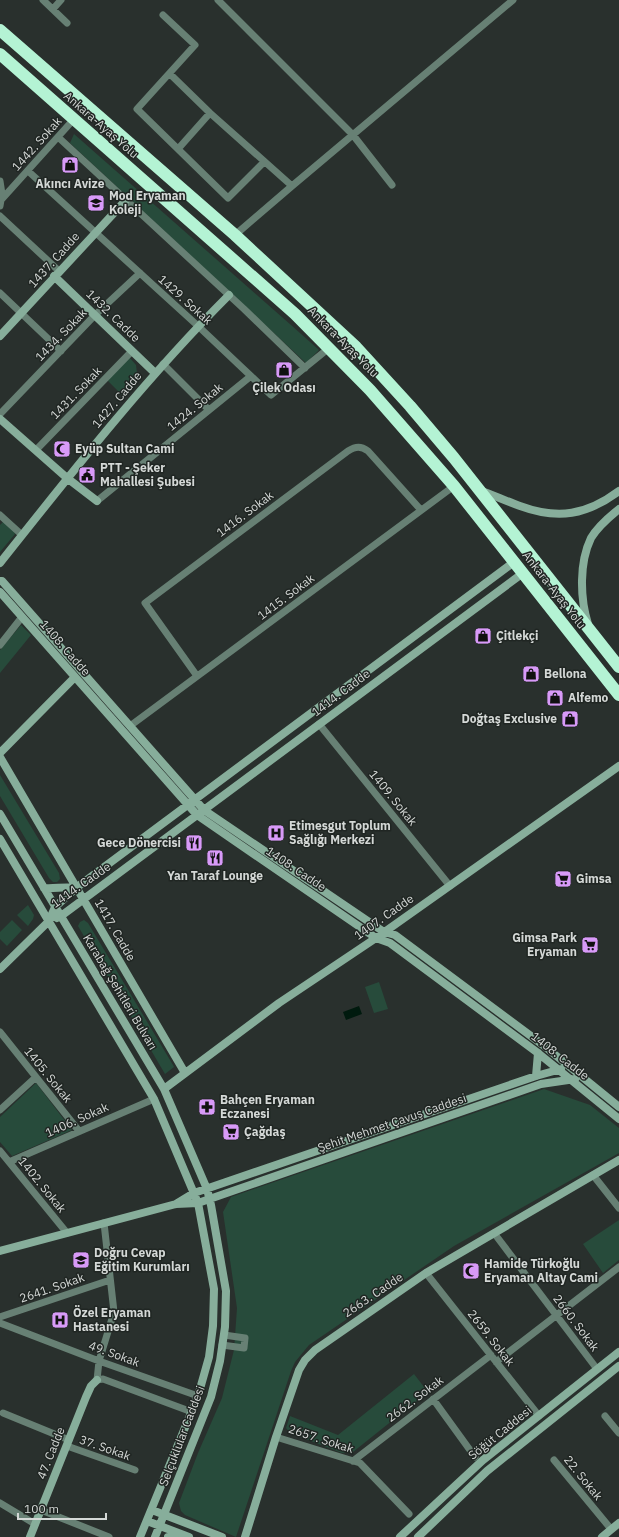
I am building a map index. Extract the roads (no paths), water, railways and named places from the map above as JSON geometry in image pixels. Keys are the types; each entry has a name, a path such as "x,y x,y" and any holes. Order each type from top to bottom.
{"highway":[{"path":"0,21 43,68"},
{"name":"Ankara-Ayaş Yolu","path":"0,30 235,235 356,347 410,406 479,490 619,667"},
{"name":"Ankara-Ayaş Yolu","path":"0,54 296,314 329,348 395,417 454,486 619,695"}],"main road":[{"name":"1437. Cadde","path":"0,336 126,200"},
{"name":"1432. Cadde","path":"57,274 95,315 155,374"},
{"name":"1427. Cadde","path":"0,563 67,478 163,364 229,295"},
{"path":"0,419 67,478 96,501"},
{"path":"479,490 539,512 563,514 582,511 598,506 619,491"},
{"path":"589,629 583,597 583,575 587,553 591,539 597,530 619,508"},
{"name":"1414. Cadde","path":"48,921 55,907 76,888 514,562"},
{"name":"1414. Cadde","path":"48,921 61,916 83,900 523,573"},
{"name":"1408. Cadde","path":"0,581 2,581 204,810 384,932 395,935 570,1066 619,1106"},
{"name":"1408. Cadde","path":"0,592 197,816 376,938 390,943 559,1069 619,1119"},
{"path":"0,753 75,677"},
{"name":"1417. Cadde","path":"0,757 185,1073"},
{"name":"1407. Cadde","path":"164,1089 279,1003 376,938 619,766"},
{"name":"Karabağ Şehitleri Bulvarı","path":"0,814 164,1089 210,1199"},
{"name":"Karabağ Şehitleri Bulvarı","path":"0,839 154,1098 194,1193"},
{"path":"44,888 66,886 76,888"},
{"path":"0,969 48,921"},
{"path":"536,1076 538,1053"},
{"name":"Şehit Mehmet Çavuş Caddesi","path":"194,1193 536,1076 570,1066"},
{"name":"Şehit Mehmet Çavuş Caddesi","path":"198,1203 541,1084 584,1078"},
{"name":"2663. Cadde","path":"245,1537 276,1437 299,1370 305,1360 315,1350 426,1274 619,1160"},
{"path":"176,1204 194,1193"},
{"name":"Selçuklular Caddesi","path":"140,1537 192,1412 209,1357 213,1326 214,1289 198,1203 194,1193"},
{"name":"Selçuklular Caddesi","path":"155,1537 204,1416 211,1397 220,1362 224,1335 226,1291 210,1199"},
{"path":"0,1251 176,1204 198,1203"},
{"name":"Söğüt Caddesi","path":"400,1537 483,1460 619,1352"},
{"name":"Söğüt Caddesi","path":"418,1537 487,1471 619,1366"},
{"name":"47. Cadde","path":"30,1537 86,1397 91,1386 97,1380"},
{"path":"192,1412 204,1416"},
{"path":"152,1510 222,1537"},
{"path":"147,1521 186,1536"},
{"path":"602,1537 619,1523"},
{"path":"168,1537 186,1536"}],"street":[{"path":"43,0 67,23"},
{"path":"53,9 61,0"},
{"path":"218,0 353,135 392,185"},
{"path":"235,235 513,0"},
{"path":"163,15 195,45 170,74 136,109 228,198 264,162"},
{"path":"170,74 210,113 292,186"},
{"path":"178,149 210,113"},
{"name":"1442. Sokak","path":"1,201 74,119"},
{"path":"58,137 229,295 305,368"},
{"name":"1429. Sokak","path":"28,171 198,326 271,395 329,348"},
{"path":"0,180 1,201"},
{"path":"0,216 57,274"},
{"name":"1434. Sokak","path":"0,414 95,315 140,273"},
{"path":"0,293 61,351"},
{"name":"1431. Sokak","path":"36,450 132,351"},
{"path":"163,364 209,410"},
{"name":"1424. Sokak","path":"96,501 251,376"},
{"name":"1416. Sokak","path":"198,676 145,603 348,451 354,447 362,447 368,451 421,510"},
{"name":"1415. Sokak","path":"130,726 454,486"},
{"path":"0,515 22,535"},
{"path":"0,645 22,617"},
{"name":"1409. Sokak","path":"320,724 450,886"},
{"name":"1405. Sokak","path":"0,1032 79,1131"},
{"path":"0,1110 36,1077"},
{"name":"1406. Sokak","path":"9,1162 154,1098"},
{"name":"1402. Sokak","path":"0,1151 67,1233"},
{"path":"593,1175 619,1208"},
{"path":"104,1223 114,1312 99,1361 97,1380 103,1379 192,1412"},
{"name":"2660. Sokak","path":"494,1234 598,1369"},
{"path":"496,1362 619,1267"},
{"name":"2659. Sokak","path":"426,1274 539,1416"},
{"name":"2641. Sokak","path":"0,1317 110,1280"},
{"name":"49. Sokak","path":"0,1322 99,1361 198,1396"},
{"path":"222,1345 244,1348 245,1338 224,1335"},
{"name":"2662. Sokak","path":"353,1461 491,1355"},
{"path":"433,1399 475,1457"},
{"name":"37. Sokak","path":"3,1413 68,1443 135,1470"},
{"path":"605,1416 619,1433"},
{"name":"2657. Sokak","path":"276,1437 360,1463 409,1514"},
{"name":"22. Sokak","path":"554,1460 611,1529"},
{"path":"0,1503 35,1524"},
{"path":"41,1510 109,1537"}],"place":[{"name":"Akıncı Avize","path":"70,165"},
{"name":"Mod Eryaman Koleji","path":"96,203"},
{"name":"Çilek Odası","path":"284,370"},
{"name":"Eyüp Sultan Cami","path":"62,449"},
{"name":"PTT - Şeker Mahallesi Şubesi","path":"87,475"},
{"name":"Çitlekçi","path":"483,636"},
{"name":"Bellona","path":"531,674"},
{"name":"Alfemo","path":"555,698"},
{"name":"Doğtaş Exclusive","path":"570,719"},
{"name":"Etimesgut Toplum Sağlığı Merkezi","path":"276,833"},
{"name":"Gece Dönercisi","path":"194,843"},
{"name":"Yan Taraf Lounge","path":"215,858"},
{"name":"Gimsa","path":"563,879"},
{"name":"Gimsa Park Eryaman","path":"590,945"},
{"name":"Bahçen Eryaman Eczanesi","path":"207,1107"},
{"name":"Çağdaş","path":"231,1132"},
{"name":"Doğru Cevap Eğitim Kurumları","path":"81,1260"},
{"name":"Hamide Türkoğlu Eryaman Altay Cami","path":"471,1271"},
{"name":"Özel Eryaman Hastanesi","path":"60,1320"}]}
